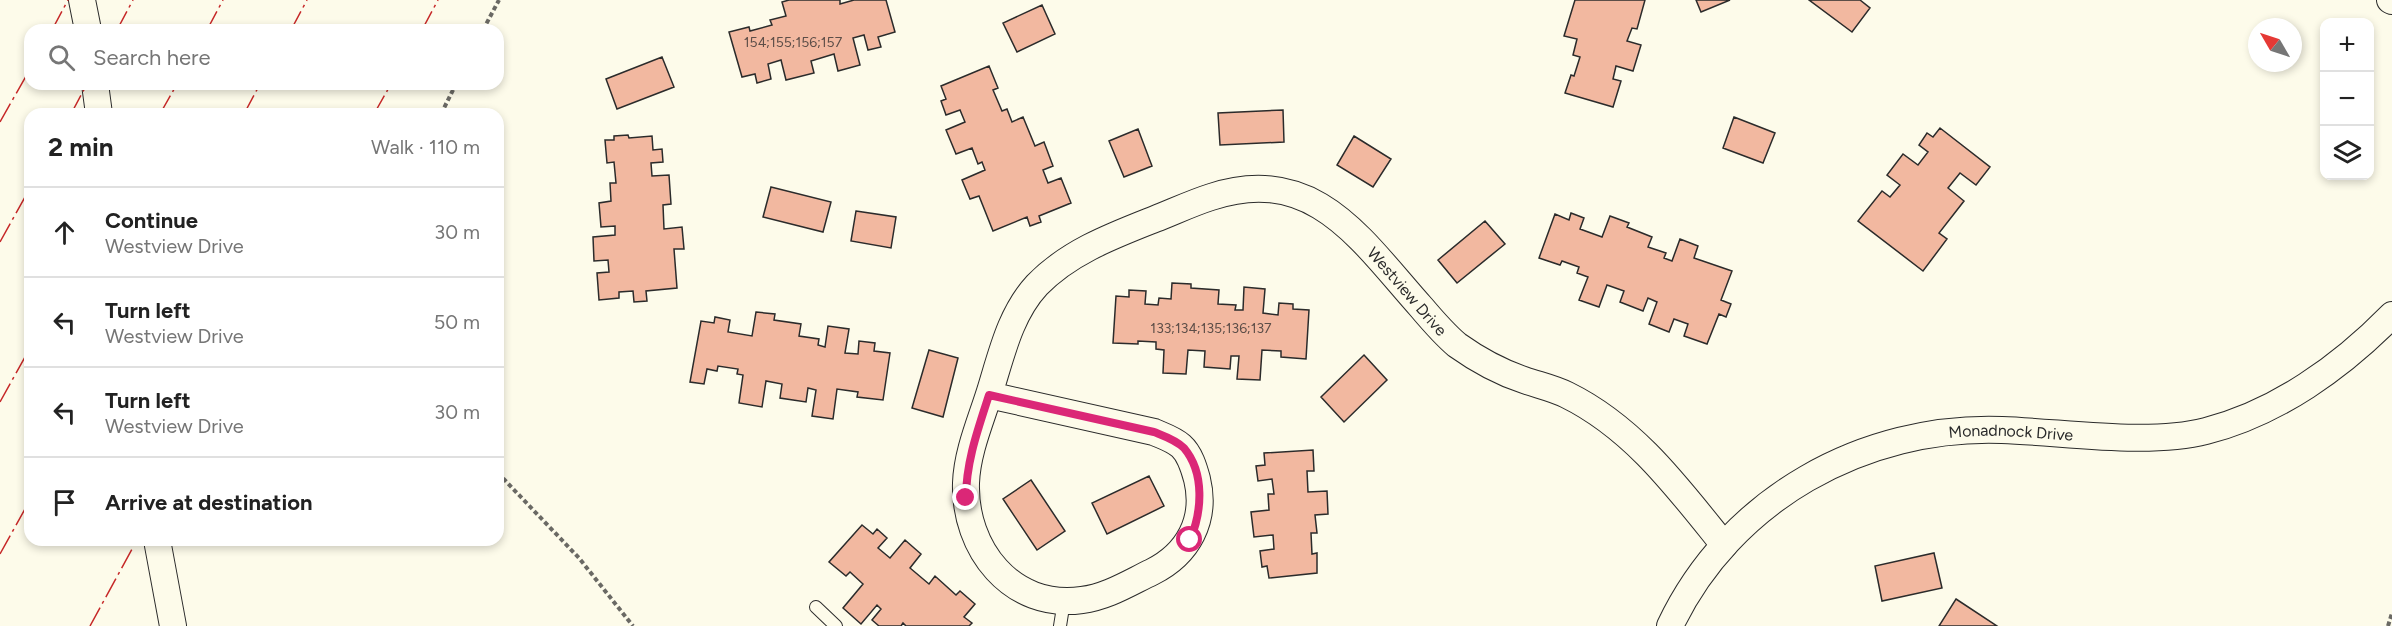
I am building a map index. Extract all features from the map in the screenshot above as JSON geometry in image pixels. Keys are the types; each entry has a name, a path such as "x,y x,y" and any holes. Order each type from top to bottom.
{"street":[{"path":"82,0 87,24"},
{"path":"96,90 98,108"},
{"name":"Westview Drive","path":"989,395 1154,432 1175,441 1184,448 1192,462 1199,487 1199,514 1190,540 1183,550 1162,567 1109,593 1087,599 1062,614 1007,580 986,558 972,530 966,498 966,478 989,395 1004,346 1017,313 1033,290 1056,268 1081,251 1213,196 1251,188 1281,190 1317,203 1336,215 1361,239 1439,328 1469,353 1504,373 1569,396 1607,419 1661,468 1724,545"},
{"name":"Monadnock Drive","path":"1670,626 1692,587 1724,545 1788,489 1837,462 1889,442 1945,431 1972,429 2142,437 2173,437 2205,432 2266,408 2342,362 2392,315"},
{"path":"158,546 173,626"}],"lane":[{"path":"816,607 836,626"}],"path":[{"path":"486,24 499,0"},
{"path":"444,108 453,90"},
{"path":"504,479 579,558 633,626"},
{"path":"2388,626 2392,613"}],"building":[{"path":"840,0 840,4 854,0 886,0 895,32 878,37 881,47 868,50 864,35 853,38 860,65 838,71 834,54 811,61 814,73 786,80 781,60 768,64 771,79 757,83 755,74 742,77 729,32 749,27 750,31 772,25 770,20 786,16 782,2"},
{"path":"1575,0 1645,0 1637,29 1632,28 1627,41 1641,45 1633,71 1616,66 1613,79 1621,81 1613,107 1565,93 1580,57 1573,55 1577,39 1564,36"},
{"path":"1696,0 1730,0 1701,12"},
{"path":"1809,0 1860,0 1870,8 1852,32"},
{"path":"1042,5 1055,34 1017,52 1003,23"},
{"path":"662,57 674,87 617,109 606,79"},
{"path":"989,66 998,88 993,90 1002,111 1007,109 1012,122 1023,117 1035,146 1044,142 1053,166 1043,170 1048,183 1061,178 1071,203 1039,216 1041,222 1030,226 1027,217 993,231 979,196 970,199 962,180 985,170 982,162 978,164 972,148 956,154 946,130 965,122 960,110 946,115 941,101 946,99 941,86"},
{"path":"1283,110 1284,142 1220,145 1218,113"},
{"path":"1734,117 1775,133 1763,163 1723,148"},
{"path":"1940,128 1990,167 1976,185 1960,173 1948,188 1964,201 1939,233 1947,239 1923,271 1858,221 1882,191 1890,197 1900,185 1887,175 1903,154 1918,165 1928,152 1919,145 1927,133 1933,137"},
{"path":"1138,129 1152,166 1124,177 1109,141"},
{"path":"628,135 629,138 652,136 653,150 662,149 663,162 651,163 652,176 669,175 671,204 663,205 664,229 682,227 684,249 674,249 677,288 646,291 647,301 634,302 633,291 619,292 619,298 599,300 597,273 609,272 608,260 594,261 593,237 615,235 615,226 601,227 599,203 611,201 610,183 616,183 614,162 607,163 605,140 614,140 614,136"},
{"path":"1354,136 1391,159 1373,187 1337,165"},
{"path":"771,187 831,202 823,232 763,217"},
{"path":"856,211 896,217 891,248 851,241"},
{"path":"1571,213 1584,218 1580,229 1602,237 1610,216 1629,223 1627,227 1652,237 1648,247 1666,253 1664,258 1672,261 1680,239 1698,246 1694,258 1732,271 1721,300 1731,304 1726,317 1719,314 1707,344 1684,336 1688,324 1674,319 1669,332 1649,324 1657,302 1648,298 1643,311 1620,302 1624,291 1607,285 1599,307 1579,300 1588,277 1577,273 1579,267 1562,261 1560,265 1539,258 1555,214 1569,220"},
{"path":"1485,221 1505,244 1457,283 1438,260"},
{"path":"1172,283 1191,284 1191,288 1219,290 1218,304 1236,305 1235,310 1243,310 1244,287 1265,289 1263,313 1278,315 1279,303 1293,304 1293,309 1309,310 1306,359 1281,357 1281,351 1262,350 1260,380 1237,379 1239,356 1231,356 1230,369 1204,367 1205,351 1188,350 1186,374 1163,373 1164,350 1156,349 1156,342 1113,343 1116,296 1129,297 1129,290 1146,291 1145,304 1158,305 1159,298 1171,299"},
{"path":"756,312 775,314 774,320 801,324 799,336 819,339 818,345 825,347 828,326 849,329 845,353 858,354 859,341 875,343 874,351 890,353 883,400 857,397 858,392 837,389 833,419 812,416 816,390 808,388 806,402 780,398 782,384 766,381 762,407 739,403 743,375 737,374 738,369 718,366 717,371 707,369 704,384 690,382 701,321 714,323 715,317 730,320 728,332 752,336"},
{"path":"929,350 958,358 943,417 912,408"},
{"path":"1364,355 1387,380 1344,422 1321,397"},
{"path":"1313,450 1314,471 1307,471 1308,492 1327,491 1328,514 1315,515 1317,533 1311,533 1312,554 1317,553 1317,573 1269,578 1267,566 1262,567 1260,551 1274,549 1273,535 1254,537 1251,512 1269,510 1268,494 1274,494 1272,479 1258,481 1256,466 1265,465 1264,453"},
{"path":"1149,476 1164,506 1107,534 1092,503"},
{"path":"1031,480 1065,531 1037,550 1003,499"},
{"path":"862,525 873,534 877,529 887,538 878,548 890,558 905,540 921,554 910,568 929,584 935,576 956,595 960,591 975,604 964,617 972,623 969,626 906,626 903,623 901,626 879,626 872,620 881,609 877,605 861,624 843,608 863,584 850,572 846,576 829,562"},
{"path":"1934,553 1942,588 1882,601 1875,566"},
{"path":"1956,599 1997,626 1939,626"}],"power":[{"path":"55,24 68,0"},
{"path":"120,24 133,0"},
{"path":"210,24 223,0"},
{"path":"294,24 307,0"},
{"path":"425,24 438,0"},
{"path":"0,122 24,80"},
{"path":"74,108 84,90"},
{"path":"163,108 174,90"},
{"path":"247,108 257,90"},
{"path":"377,108 388,90"},
{"path":"0,242 24,199"},
{"path":"0,402 24,359"},
{"path":"0,554 24,511"},
{"path":"90,626 134,546"}],"route":[{"path":"966,498 969,463 989,395 1154,432 1175,441 1184,448 1192,462 1199,487 1199,514 1190,540"}]}
